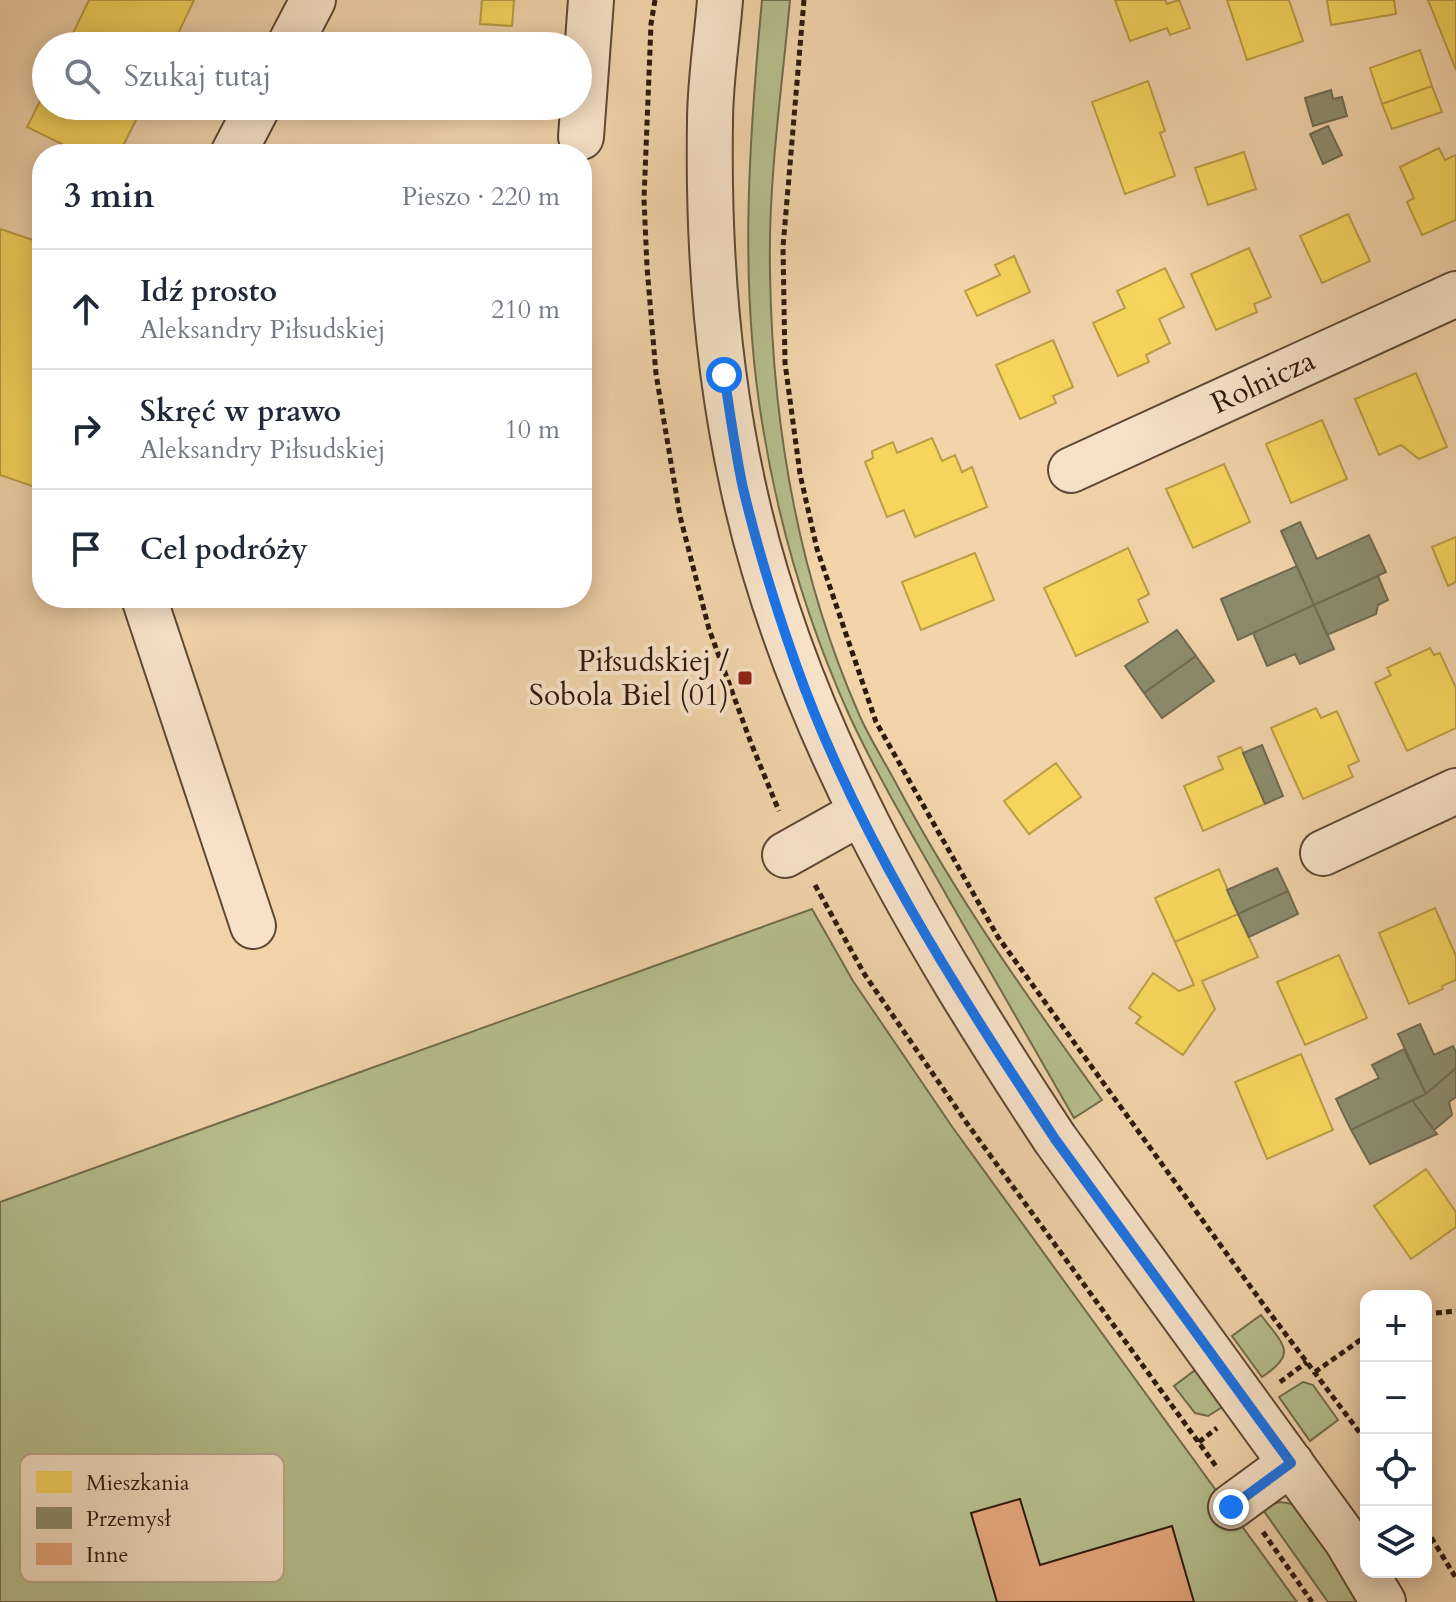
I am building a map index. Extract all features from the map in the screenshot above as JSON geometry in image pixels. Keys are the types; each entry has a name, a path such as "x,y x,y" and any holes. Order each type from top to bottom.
{"street":[{"path":"296,32 313,0"},
{"path":"589,32 591,0"},
{"path":"720,0 710,119 712,253 724,375 743,486 765,571 796,664 826,738 860,813 948,972 1047,1126 1347,1541 1383,1602"},
{"path":"238,144 251,120"},
{"path":"581,137 582,120"},
{"name":"Rolnicza","path":"1071,470 1456,294"},
{"path":"147,608 253,926"},
{"path":"1323,853 1456,791"},
{"path":"785,855 860,813"},
{"path":"1231,1507 1291,1463"}],"path":[{"path":"804,0 783,247 785,363 800,474 817,549 876,722 998,937 1361,1434"},
{"path":"1432,1313 1456,1311"},
{"path":"1315,1372 1360,1340"},
{"path":"1432,1539 1456,1578"}],"green space":[{"path":"762,0 790,0 771,203 772,327 776,384 792,496 819,606 862,722 921,828 994,947 1102,1100 1074,1118 861,740 821,646 796,572 762,422 750,317 750,158"},
{"path":"812,909 853,981 953,1128 1297,1602 0,1602 0,1202"},
{"path":"1261,1315 1284,1348 1281,1361 1262,1377 1232,1336"},
{"path":"1198,1368 1227,1404 1208,1416 1195,1413 1174,1386"},
{"path":"1303,1382 1313,1385 1338,1420 1310,1441 1279,1397"},
{"path":"1280,1502 1293,1504 1307,1517 1358,1602 1328,1602 1261,1507"}],"building: Mieszkania":[{"path":"89,0 194,0 179,32 74,32"},
{"path":"482,0 514,0 512,26 480,24"},
{"path":"1115,0 1165,0 1167,4 1179,0 1190,28 1170,35 1167,28 1130,41"},
{"path":"1227,0 1289,0 1303,41 1247,60"},
{"path":"1327,0 1394,0 1396,14 1331,25"},
{"path":"1428,0 1456,0 1456,70"},
{"path":"1420,50 1432,86 1382,104 1370,68"},
{"path":"1148,81 1165,131 1160,133 1175,176 1125,194 1092,102"},
{"path":"1432,86 1442,112 1392,129 1382,104"},
{"path":"32,117 32,120 136,120 124,144 62,144 27,127"},
{"path":"1439,148 1445,160 1456,155 1456,220 1422,235 1407,202 1414,198 1400,167"},
{"path":"1244,152 1256,189 1208,205 1195,168"},
{"path":"1348,214 1370,261 1322,283 1300,236"},
{"path":"0,229 32,240 32,486 0,475"},
{"path":"1249,248 1271,297 1254,304 1257,312 1216,330 1191,274"},
{"path":"1014,256 1030,292 977,316 965,291 1000,275 995,265"},
{"path":"1165,268 1184,307 1159,319 1170,343 1146,355 1149,362 1118,376 1093,323 1125,308 1117,291"},
{"path":"1053,340 1073,387 1053,396 1056,403 1020,419 996,365"},
{"path":"1416,373 1447,447 1419,459 1401,445 1379,455 1355,399"},
{"path":"1322,420 1347,479 1291,503 1266,444"},
{"path":"932,438 942,461 955,455 962,472 972,467 987,507 915,537 904,510 887,517 865,462 873,458 872,451 893,442 897,453"},
{"path":"1224,464 1250,522 1193,548 1166,489"},
{"path":"1456,537 1456,582 1448,586 1432,547"},
{"path":"1128,548 1149,594 1138,600 1148,622 1076,656 1044,588"},
{"path":"975,553 994,600 921,630 902,582"},
{"path":"1430,648 1434,655 1440,653 1456,688 1456,728 1407,751 1375,683 1391,675 1387,668"},
{"path":"1316,708 1321,718 1337,711 1359,761 1348,766 1353,777 1303,799 1271,728"},
{"path":"1241,747 1265,804 1203,831 1184,786 1223,769 1218,757"},
{"path":"1056,763 1081,797 1029,834 1004,801"},
{"path":"1219,869 1238,914 1175,942 1155,898"},
{"path":"1435,908 1456,956 1456,980 1409,1004 1379,933"},
{"path":"1238,914 1258,957 1202,981 1215,1009 1183,1055 1136,1023 1141,1017 1129,1008 1153,973 1179,991 1194,985 1175,942"},
{"path":"1339,955 1367,1018 1305,1045 1277,982"},
{"path":"1301,1054 1333,1130 1267,1159 1235,1082"},
{"path":"1426,1169 1456,1212 1456,1227 1411,1259 1374,1206"}],"building: Przemysł":[{"path":"1331,90 1333,99 1342,97 1347,116 1313,126 1305,98"},
{"path":"1328,126 1342,155 1323,164 1310,134"},
{"path":"1300,522 1317,559 1369,535 1386,572 1314,605 1281,531"},
{"path":"1297,566 1314,605 1238,640 1221,599"},
{"path":"1378,576 1388,600 1378,605 1376,614 1327,635 1314,605"},
{"path":"1314,605 1334,649 1300,664 1295,654 1267,666 1253,633"},
{"path":"1177,630 1196,656 1144,693 1125,666"},
{"path":"1196,656 1214,681 1162,718 1144,693"},
{"path":"1262,745 1283,796 1265,804 1243,753"},
{"path":"1277,868 1288,891 1238,914 1227,890"},
{"path":"1288,891 1298,914 1249,937 1238,914"},
{"path":"1420,1024 1434,1055 1453,1046 1456,1052 1456,1068 1426,1094 1398,1034"},
{"path":"1404,1049 1426,1094 1351,1130 1336,1099 1379,1078 1372,1065"},
{"path":"1456,1068 1456,1097 1449,1102 1452,1115 1434,1130 1412,1100 1426,1094"},
{"path":"1412,1100 1437,1134 1370,1164 1351,1130"}],"building: Inne":[{"path":"1020,1499 1040,1565 1172,1526 1194,1602 997,1602 971,1513"}],"place":[{"name":"Piłsudskiej / Sobola Biel (01)","path":"745,678"}],"route":[{"path":"724,375 743,486 765,571 796,664 860,813 948,972 1021,1088 1291,1463 1231,1507"}]}
